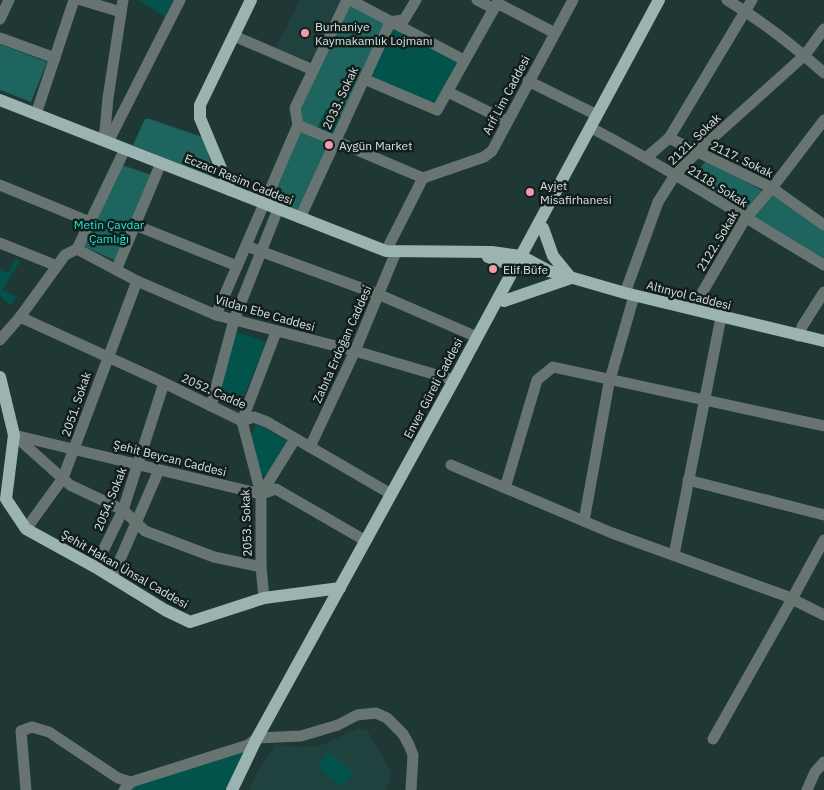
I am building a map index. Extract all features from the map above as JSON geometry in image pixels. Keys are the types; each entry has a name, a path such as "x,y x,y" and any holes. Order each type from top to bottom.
{"main road":[{"path":"230,190 199,112 200,105 251,0"},
{"name":"Enver Güreli Caddesi","path":"521,262 528,243 659,0"},
{"name":"Enver Güreli Caddesi","path":"232,790 521,262 543,228 668,0"},
{"name":"Eczacı Rasim Caddesi","path":"0,100 300,218 391,251 473,252 521,262"},
{"path":"528,243 490,255 500,267 504,295 571,278 553,256 543,228"},
{"name":"Altınyol Caddesi","path":"521,262 630,294 824,341"},
{"name":"Enver Güreli Caddesi","path":"240,790 262,737 340,588 477,337 504,295"},
{"path":"0,378 14,435"},
{"name":"Şehit Hakan Ünsal Caddesi","path":"14,435 6,499 26,529 95,567 165,610 190,622 264,598 340,588"}],"street":[{"path":"0,19 8,0"},
{"path":"36,114 74,0"},
{"path":"81,0 121,12"},
{"path":"106,142 108,98 124,0"},
{"path":"106,142 180,0"},
{"path":"216,315 298,125 294,108 349,0 464,60"},
{"name":"2033. Sokak","path":"300,218 390,25 392,22 404,20 416,0"},
{"path":"476,0 496,4 555,33"},
{"name":"Arif Lim Caddesi","path":"423,178 473,162 489,154 574,0"},
{"path":"727,0 746,11 824,73"},
{"path":"647,157 669,138 752,0"},
{"path":"364,78 434,110 439,108 496,4"},
{"name":"2121. Sokak","path":"584,521 610,380 630,294 658,202 675,175 697,152 805,56 824,29"},
{"path":"234,36 313,70"},
{"path":"0,38 55,58"},
{"path":"528,81 597,116"},
{"path":"448,92 507,121"},
{"name":"2122. Sokak","path":"695,310 699,298 745,219 820,135 824,120"},
{"path":"298,125 423,178"},
{"name":"2118. Sokak","path":"597,131 647,157 745,219 824,264"},
{"name":"2117. Sokak","path":"669,138 772,188 824,225"},
{"path":"0,340 20,317 65,255 77,249 125,149"},
{"path":"116,270 161,162"},
{"name":"Zabıta Erdoğan Caddesi","path":"310,447 380,295 391,251 423,178"},
{"path":"0,184 90,222"},
{"path":"211,406 234,320 278,209"},
{"path":"135,226 237,266"},
{"path":"0,243 57,266"},
{"path":"246,246 380,295 477,337"},
{"name":"Vildan Ebe Caddesi","path":"77,249 137,281 216,315 355,351 454,380"},
{"name":"2051. Sokak","path":"26,529 63,478 137,281"},
{"path":"798,336 824,292"},
{"name":"2052. Cadde","path":"20,317 242,421 254,417 267,422 391,494"},
{"path":"674,555 721,317"},
{"path":"242,421 276,332"},
{"path":"505,488 537,380 553,367 824,426"},
{"name":"2054. Sokak","path":"95,567 123,510 164,383"},
{"name":"2053. Sokak","path":"242,421 261,494 260,567 264,598"},
{"path":"14,435 70,485 123,510 145,531 214,557 260,567"},
{"name":"Şehit Beycan Caddesi","path":"14,435 261,494 276,489 366,540"},
{"path":"261,494 295,439"},
{"path":"451,465 584,521 792,599 824,615"},
{"path":"112,578 159,470"},
{"path":"688,480 824,516"},
{"path":"713,739 824,540"},
{"path":"26,790 21,731 32,727 49,732 127,786 248,745 262,737 289,738 301,736 338,725 357,715 376,713 391,722 403,734 409,745 413,755 411,790"},
{"path":"807,790 815,772 824,762"}],"shaded area":[{"name":"Burhaniye Kaymakamlık Lojmanı","path":"300,0 342,0 314,57 305,62 276,48"},
{"path":"358,728 367,730 392,773 386,790 252,790 249,787 275,744 294,747 320,746"}],"green space":[{"path":"139,0 173,0 165,17"},
{"path":"347,0 392,23 346,118 326,109 316,131 328,137 323,149 330,153 300,218 264,204 298,125 295,108"},
{"path":"389,25 464,60 439,108 364,79"},
{"path":"0,44 47,62 31,102 0,90"},
{"path":"326,109 346,118 336,140 316,131"},
{"path":"145,119 150,119 205,138 213,174 211,177 133,145"},
{"path":"709,161 761,190 762,193 747,212 692,180 705,162"},
{"name":"Metin Çavdar Çamlığı","path":"122,165 151,175 114,260 83,246"},
{"path":"772,194 824,230 824,258 751,219"},
{"path":"16,259 20,261 2,290 17,297 10,305 0,295 0,270 8,273"},
{"path":"234,331 267,342 241,402 235,406 217,400"},
{"path":"257,423 291,443 269,478 255,472 250,437"},
{"path":"247,749 225,790 124,790"},
{"path":"329,752 354,773 342,787 317,767"}],"place":[{"name":"Burhaniye Kaymakamlık Lojmanı","path":"305,33"},
{"name":"Aygün Market","path":"329,145"},
{"name":"Ayjet Misafirhanesi","path":"530,192"},
{"name":"Elif Büfe","path":"493,269"}]}
